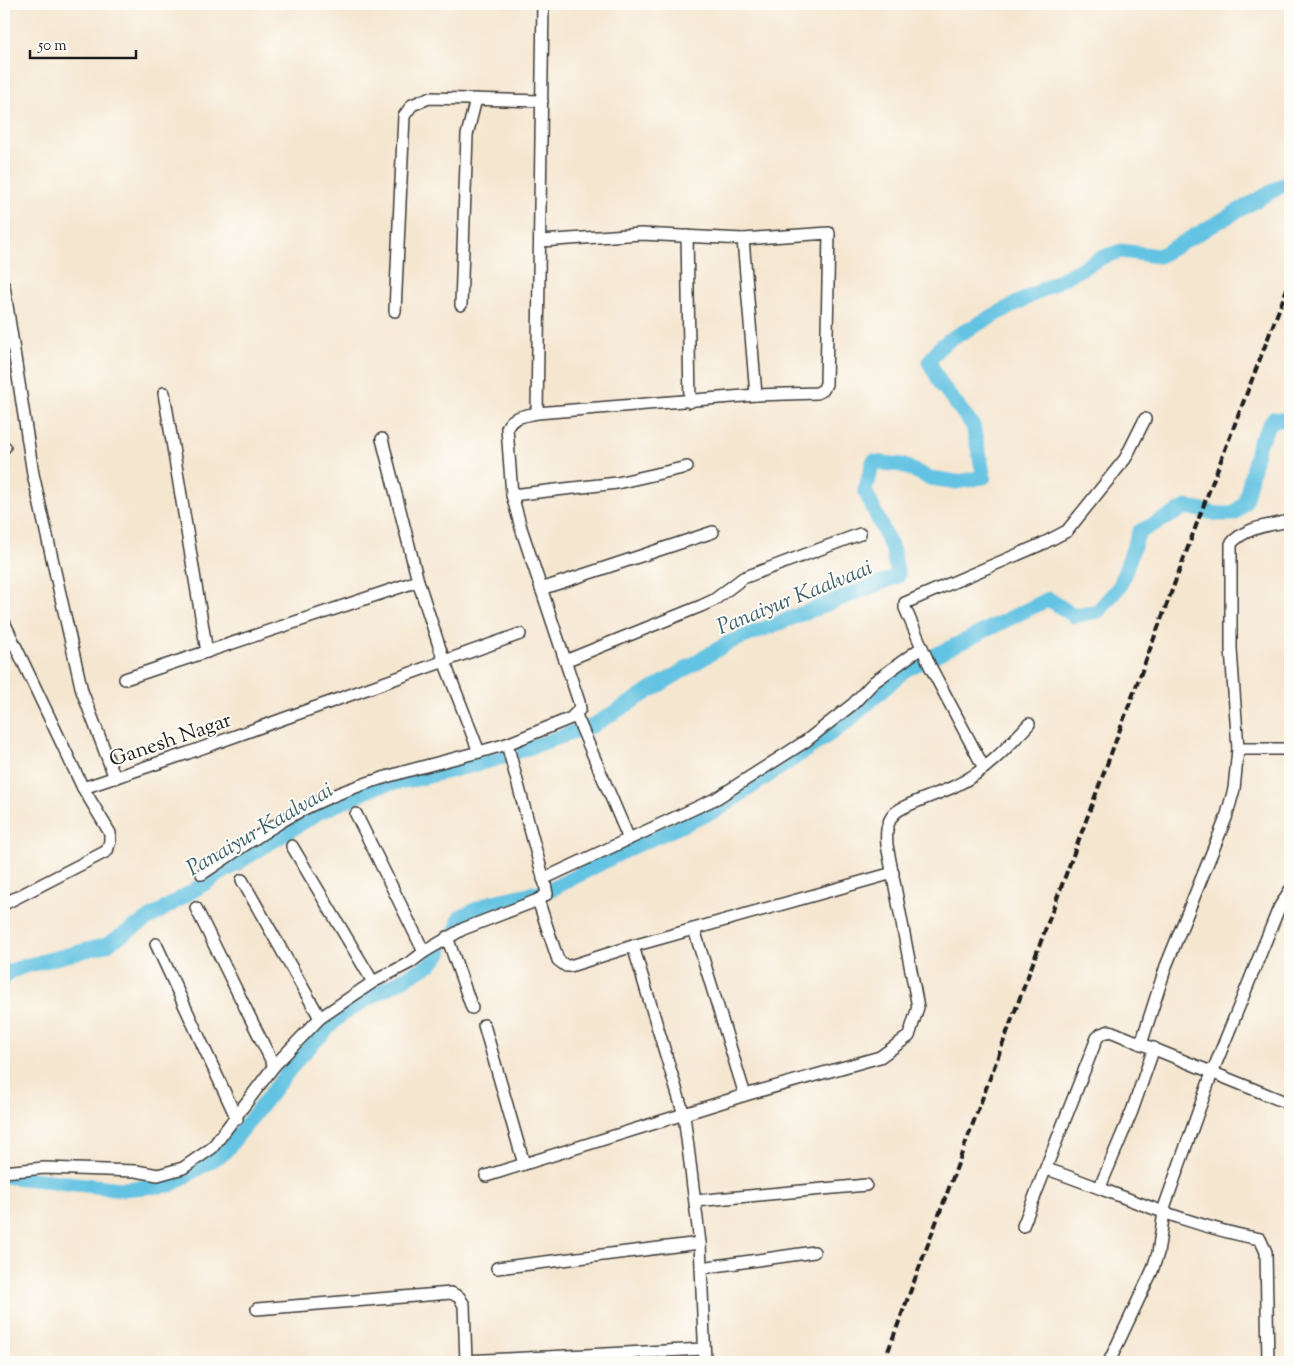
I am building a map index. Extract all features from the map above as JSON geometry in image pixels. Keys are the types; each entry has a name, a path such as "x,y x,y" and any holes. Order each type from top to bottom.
{"street":[{"path":"537,413 543,4"},
{"path":"396,311 404,116 412,105 429,98 542,101"},
{"path":"461,306 467,135 476,99"},
{"path":"541,241 641,234 743,240 829,233 826,384 823,390 817,393 756,395 690,402 537,413 518,417 510,422 507,428 512,495 579,702 578,719 628,839"},
{"path":"687,236 690,402"},
{"path":"743,240 756,395"},
{"path":"4,286 9,347 33,474 82,691 115,778"},
{"path":"164,393 206,652"},
{"path":"984,768 930,666 905,608 905,603 1042,544 1067,531 1126,459 1145,419"},
{"path":"382,439 418,580 444,661 479,752"},
{"path":"512,495 617,483 688,467"},
{"path":"1141,1044 1166,966 1226,818 1234,789 1238,749 1231,649 1231,544 1236,538 1246,532 1290,521"},
{"path":"541,589 712,532"},
{"path":"565,661 714,600 743,578 860,534"},
{"path":"125,679 418,580"},
{"path":"4,622 83,788 110,833 107,851 4,904"},
{"name":"Ganesh Nagar","path":"83,788 520,634"},
{"path":"4,1172 44,1168 136,1171 158,1175 183,1168 212,1148 237,1119 274,1066 320,1018 373,982 411,962 454,933 543,889 628,839 717,798 806,741 853,704 874,682 922,649"},
{"path":"202,874 258,837 321,801 360,785 479,752 508,747 578,719"},
{"path":"486,1176 745,1095 880,1057 909,1036 918,1007 886,833 889,822 896,812 957,785 984,768 1000,756 1029,724"},
{"path":"508,747 543,889 558,960 566,966 893,873"},
{"path":"1238,749 1290,749"},
{"path":"356,814 424,952"},
{"path":"292,846 373,982"},
{"path":"242,880 320,1018"},
{"path":"1109,1362 1152,1271 1158,1253 1164,1211 1212,1073 1285,910 1290,890"},
{"path":"196,908 274,1066"},
{"path":"694,929 745,1095"},
{"path":"454,933 472,1008"},
{"path":"156,944 237,1119"},
{"path":"633,946 684,1115 700,1243 705,1362"},
{"path":"484,1025 524,1164"},
{"path":"1023,1226 1097,1038 1101,1034 1110,1031 1290,1104"},
{"path":"1100,1187 1132,1110 1154,1048"},
{"path":"1047,1169 1234,1235 1260,1239 1264,1245 1268,1362"},
{"path":"695,1201 866,1185"},
{"path":"497,1268 700,1243"},
{"path":"701,1268 814,1252"},
{"path":"256,1309 450,1293 459,1297 464,1305 466,1362 704,1349"}],"waterway":[{"name":"Panaiyur Kaalvaai","path":"4,978 9,972 25,966 106,945 318,813 381,785 421,778 493,760 592,726 728,643 898,576 893,551 865,491 873,462 902,465 930,478 957,482 984,477 973,426 941,384 929,362 939,348 952,338 1103,257 1121,251 1159,256 1290,181"},
{"path":"455,935 460,917 492,902 552,889 624,851 717,810 845,724 905,670 1049,599 1074,616 1098,611 1120,586 1139,532 1187,507 1218,514 1234,514 1245,502 1259,443 1273,419 1290,421"},
{"path":"4,1176 122,1189 170,1185 224,1153 298,1059 343,1013 432,963 441,952"}],"railway":[{"path":"884,1362 1206,499 1290,281"}]}
